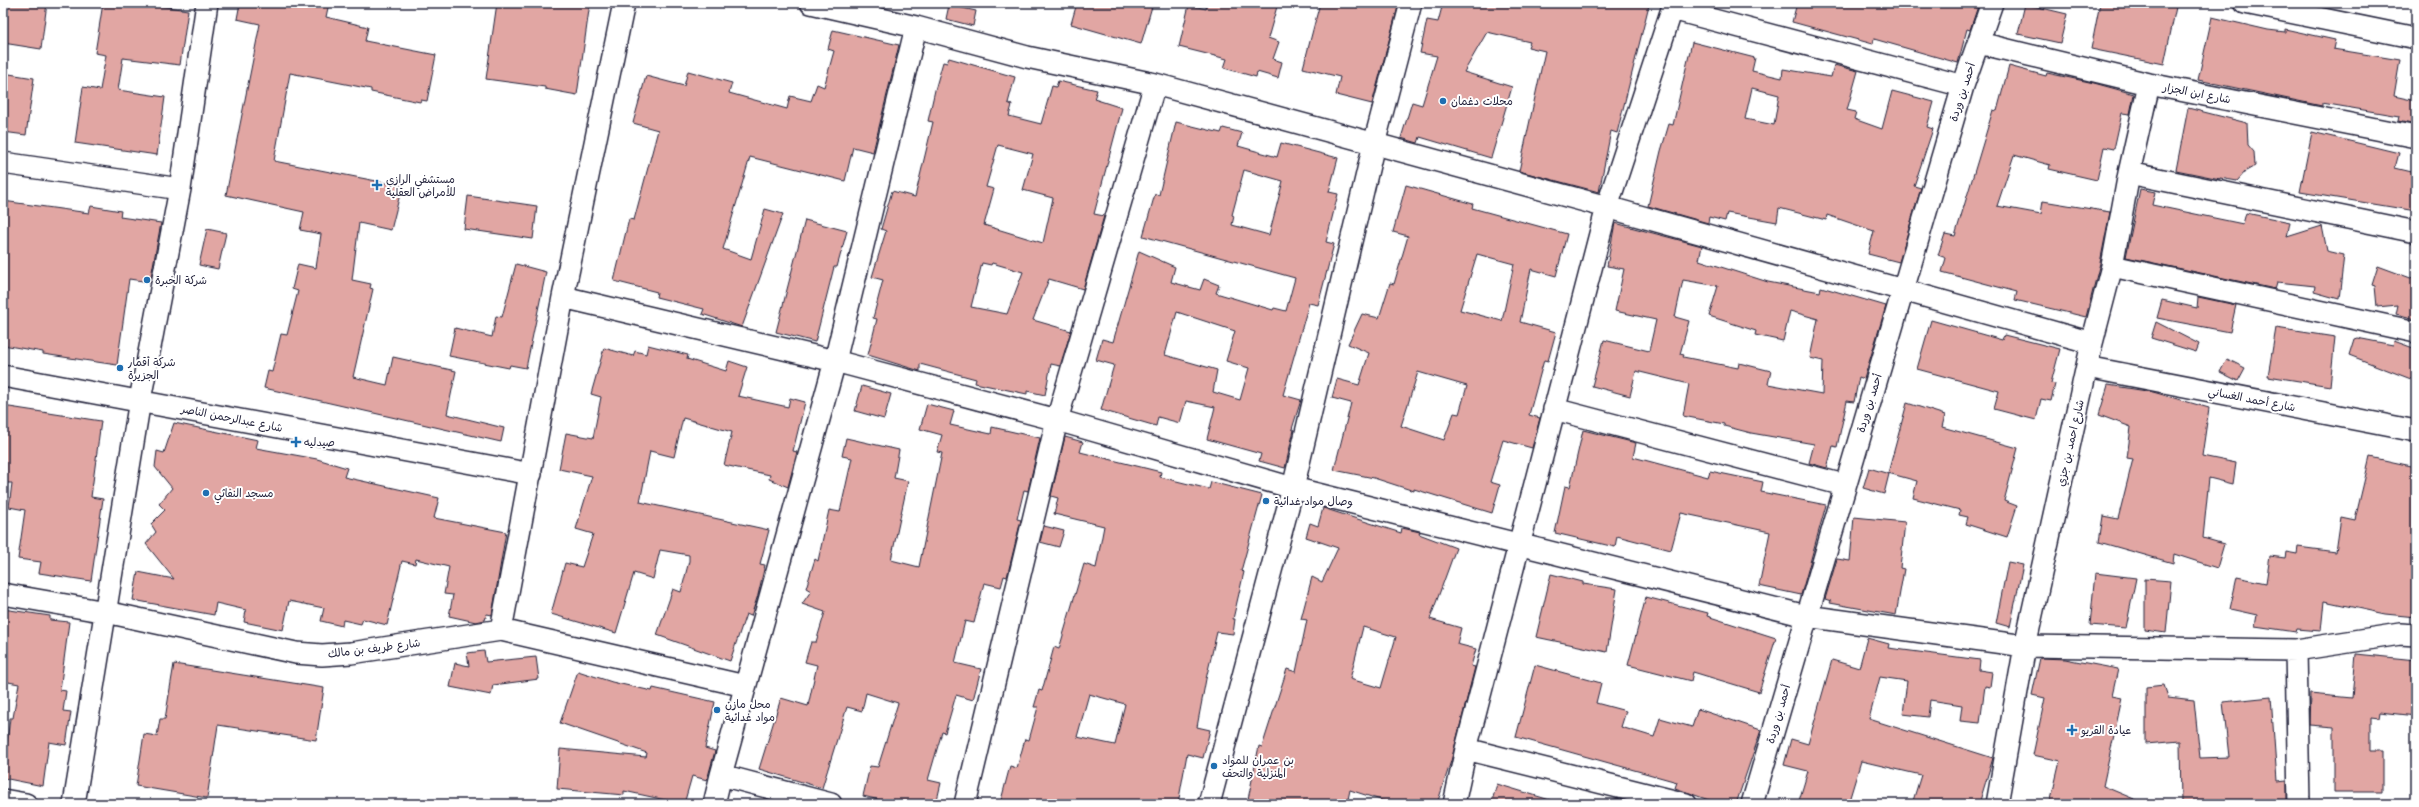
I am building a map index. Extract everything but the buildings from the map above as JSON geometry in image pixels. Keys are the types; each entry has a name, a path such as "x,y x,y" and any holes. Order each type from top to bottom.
{"street":[{"path":"74,804 140,400 180,188 207,3"},
{"path":"500,630 531,474 563,297 624,3"},
{"path":"811,3 916,27 1027,56 1154,84 1607,207 2092,343"},
{"path":"1209,804 1294,488 1374,144 1411,3"},
{"name":"أحمد بن وردة","path":"1752,804 1844,485 1963,86 1992,3"},
{"path":"2244,3 2416,38"},
{"path":"1454,804 1466,749 1521,545 1554,409 1607,207 1673,6 1963,86"},
{"path":"714,804 745,686 836,361 916,27"},
{"name":"شارع ابن الجزار","path":"1979,43 2149,84 2416,137"},
{"path":"965,804 1057,420 1154,84"},
{"name":"شارع احمد بن جزي","path":"1997,804 2025,646 2092,343 2112,266 2129,173 2149,84"},
{"path":"3,163 180,188"},
{"path":"2129,173 2416,232"},
{"path":"2112,266 2416,332"},
{"path":"563,297 836,361 1057,420 1294,488 1806,616 2025,646 2296,650 2400,634 2416,635"},
{"name":"شارع أحمد الغساني","path":"2087,367 2416,431"},
{"name":"شارع عبدالرحمن الناصر","path":"3,376 140,400 531,474"},
{"path":"1554,409 1844,485"},
{"name":"شارع طريف بن مالك","path":"3,594 106,612 296,653 322,655 500,630 745,686"},
{"path":"2296,650 2300,804"},
{"path":"1466,749 1686,804"},
{"path":"721,775 831,804"},
{"path":"3,800 26,804"}],"place":[{"name":"محلات دغمان","path":"1443,101"},
{"name":"مستشفي الرازي للأمراض العقلية","path":"377,185"},
{"name":"شركة الخبرة","path":"147,280"},
{"name":"شركة أقمار الجزيرة","path":"120,368"},
{"name":"صيدليه","path":"296,442"},
{"name":"مسجد النفاثي","path":"206,493"},
{"name":"وصال مواد غدائية","path":"1266,501"},
{"name":"محل مازن مواد غدائية","path":"717,710"},
{"name":"عيادة القريو","path":"2072,730"},
{"name":"بن عمران للمواد المنزلية والتحف","path":"1214,766"}]}
